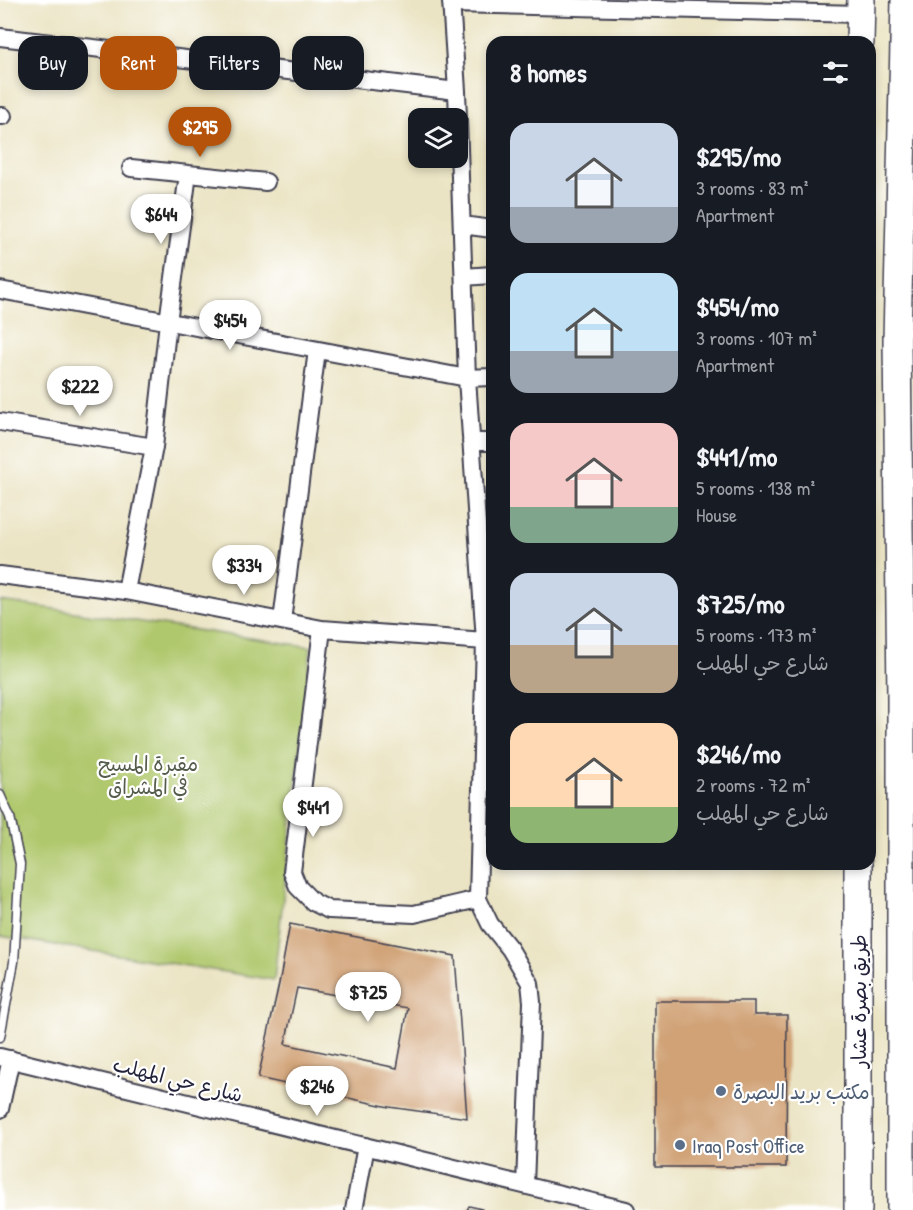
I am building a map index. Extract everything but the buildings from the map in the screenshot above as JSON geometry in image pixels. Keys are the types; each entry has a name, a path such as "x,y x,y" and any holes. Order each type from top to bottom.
{"main road":[{"path":"901,1210 907,981 907,661 897,340 908,107 905,0"},
{"path":"860,36 861,7"},
{"name":"طريق بصرة عشار","path":"858,870 858,1210"}],"street":[{"path":"525,1185 532,1002 530,983 510,949 490,924 478,899 485,641 485,539 471,442 457,91 451,2 861,7"},
{"path":"0,37 457,91"},
{"path":"131,168 266,182"},
{"path":"126,591 154,447 188,174"},
{"path":"462,225 486,228"},
{"path":"464,278 486,276"},
{"path":"0,290 467,378 486,377"},
{"path":"282,621 317,350"},
{"path":"0,422 154,447"},
{"path":"471,442 486,442"},
{"path":"0,575 126,591 322,629 485,641"},
{"path":"322,629 292,872 298,887 313,902 329,910 414,914 478,899"},
{"path":"0,1108 5,1058"},
{"name":"شارع حي المهلب","path":"5,1058 626,1210"},
{"path":"354,1210 366,1146"}],"lane":[{"path":"0,795 10,817 20,864 14,962 0,1037"}],"green space":[{"name":"مقبرة المسيح في المشراق","path":"0,601 311,647 274,980 0,936"}],"place":[{"name":"مكتب بريد البصرة","path":"721,1091"},
{"name":"Iraq Post Office","path":"680,1145"}]}
